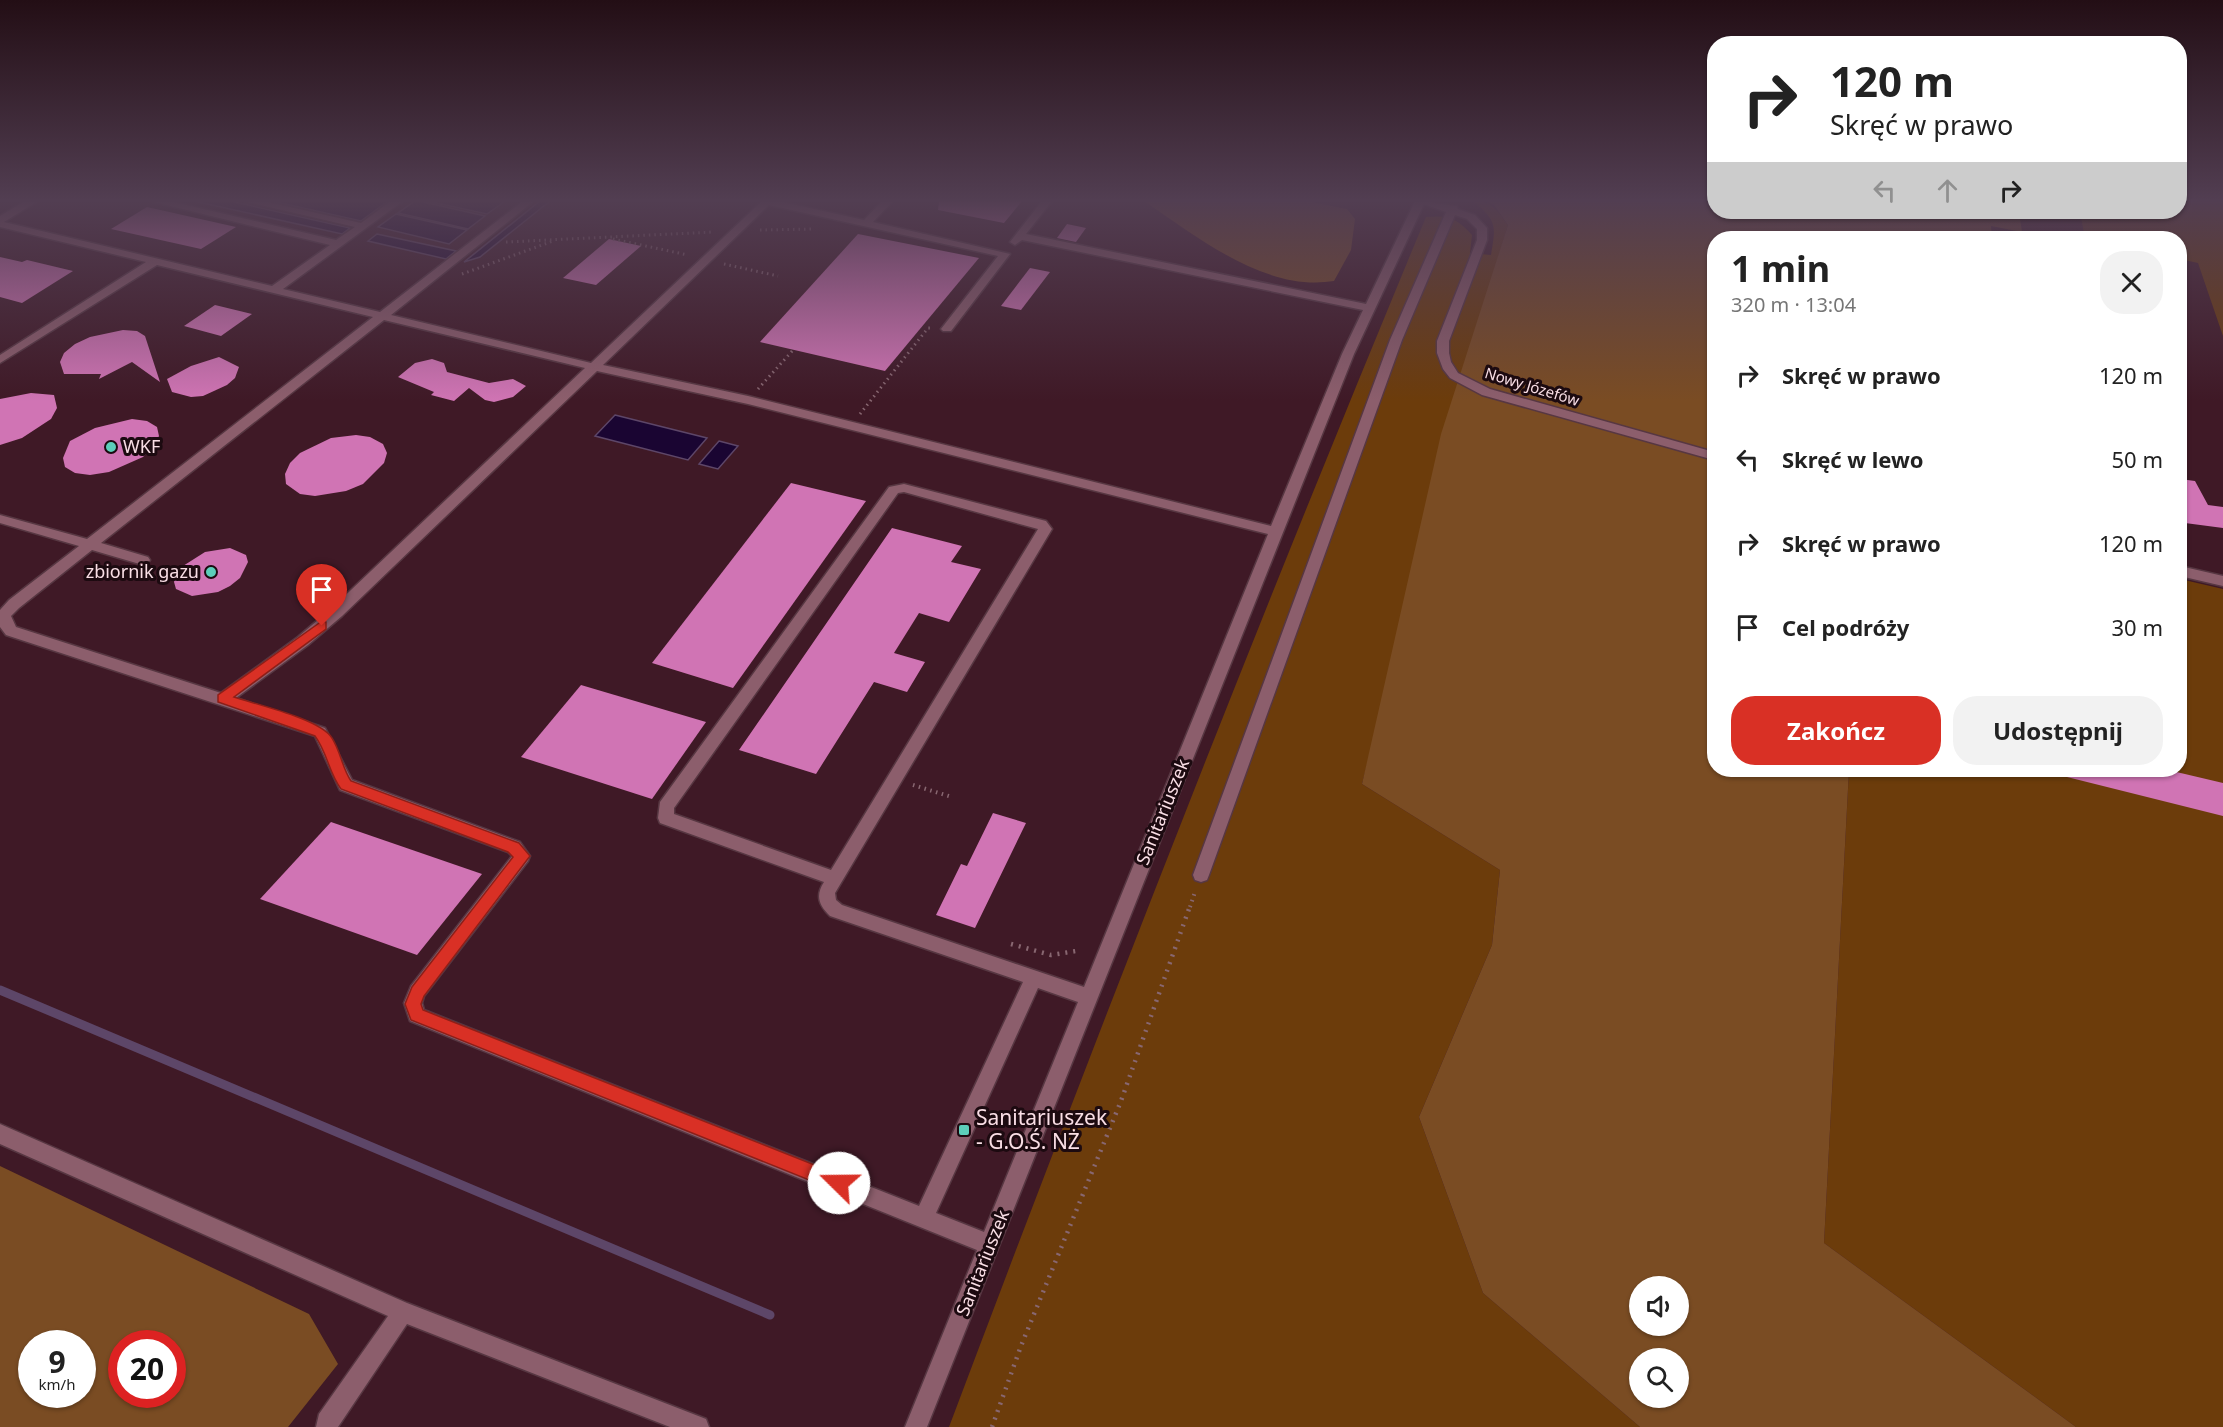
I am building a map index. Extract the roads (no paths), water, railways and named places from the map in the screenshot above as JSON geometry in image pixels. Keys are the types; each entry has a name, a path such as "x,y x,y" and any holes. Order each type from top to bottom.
{"street":[{"path":"0,360 145,268"},
{"path":"178,268 594,367 748,400 1275,531"},
{"path":"274,290 305,268"},
{"path":"445,268 14,604 4,615 5,623 10,631 320,732 328,743 338,775 346,785 514,847 522,856 417,992 413,1004 416,1015 990,1245"},
{"path":"223,699 322,626 699,268"},
{"path":"946,329 994,268"},
{"path":"1173,268 1370,308"},
{"name":"Sanitariuszek","path":"916,1427 1275,531 1348,354 1390,268"},
{"path":"1202,875 1396,340 1427,268"},
{"name":"Nowy Józefów","path":"1471,268 1443,341 1442,359 1454,377 1486,392 1707,454"},
{"path":"835,879 666,818 666,807 894,490 904,488 1041,524 1045,529 835,879 827,892 828,903 836,910 1089,998"},
{"path":"0,519 143,560"},
{"path":"2187,573 2223,581"},
{"path":"924,1218 1034,978"},
{"path":"0,1134 403,1312 698,1427"},
{"path":"326,1425 403,1312"}],"waterway":[{"path":"0,990 770,1315"}],"place":[{"name":"WKF","path":"111,447"},
{"name":"zbiornik gazu","path":"211,572"},
{"name":"Sanitariuszek - G.O.Ś. NŻ","path":"964,1130"}]}
